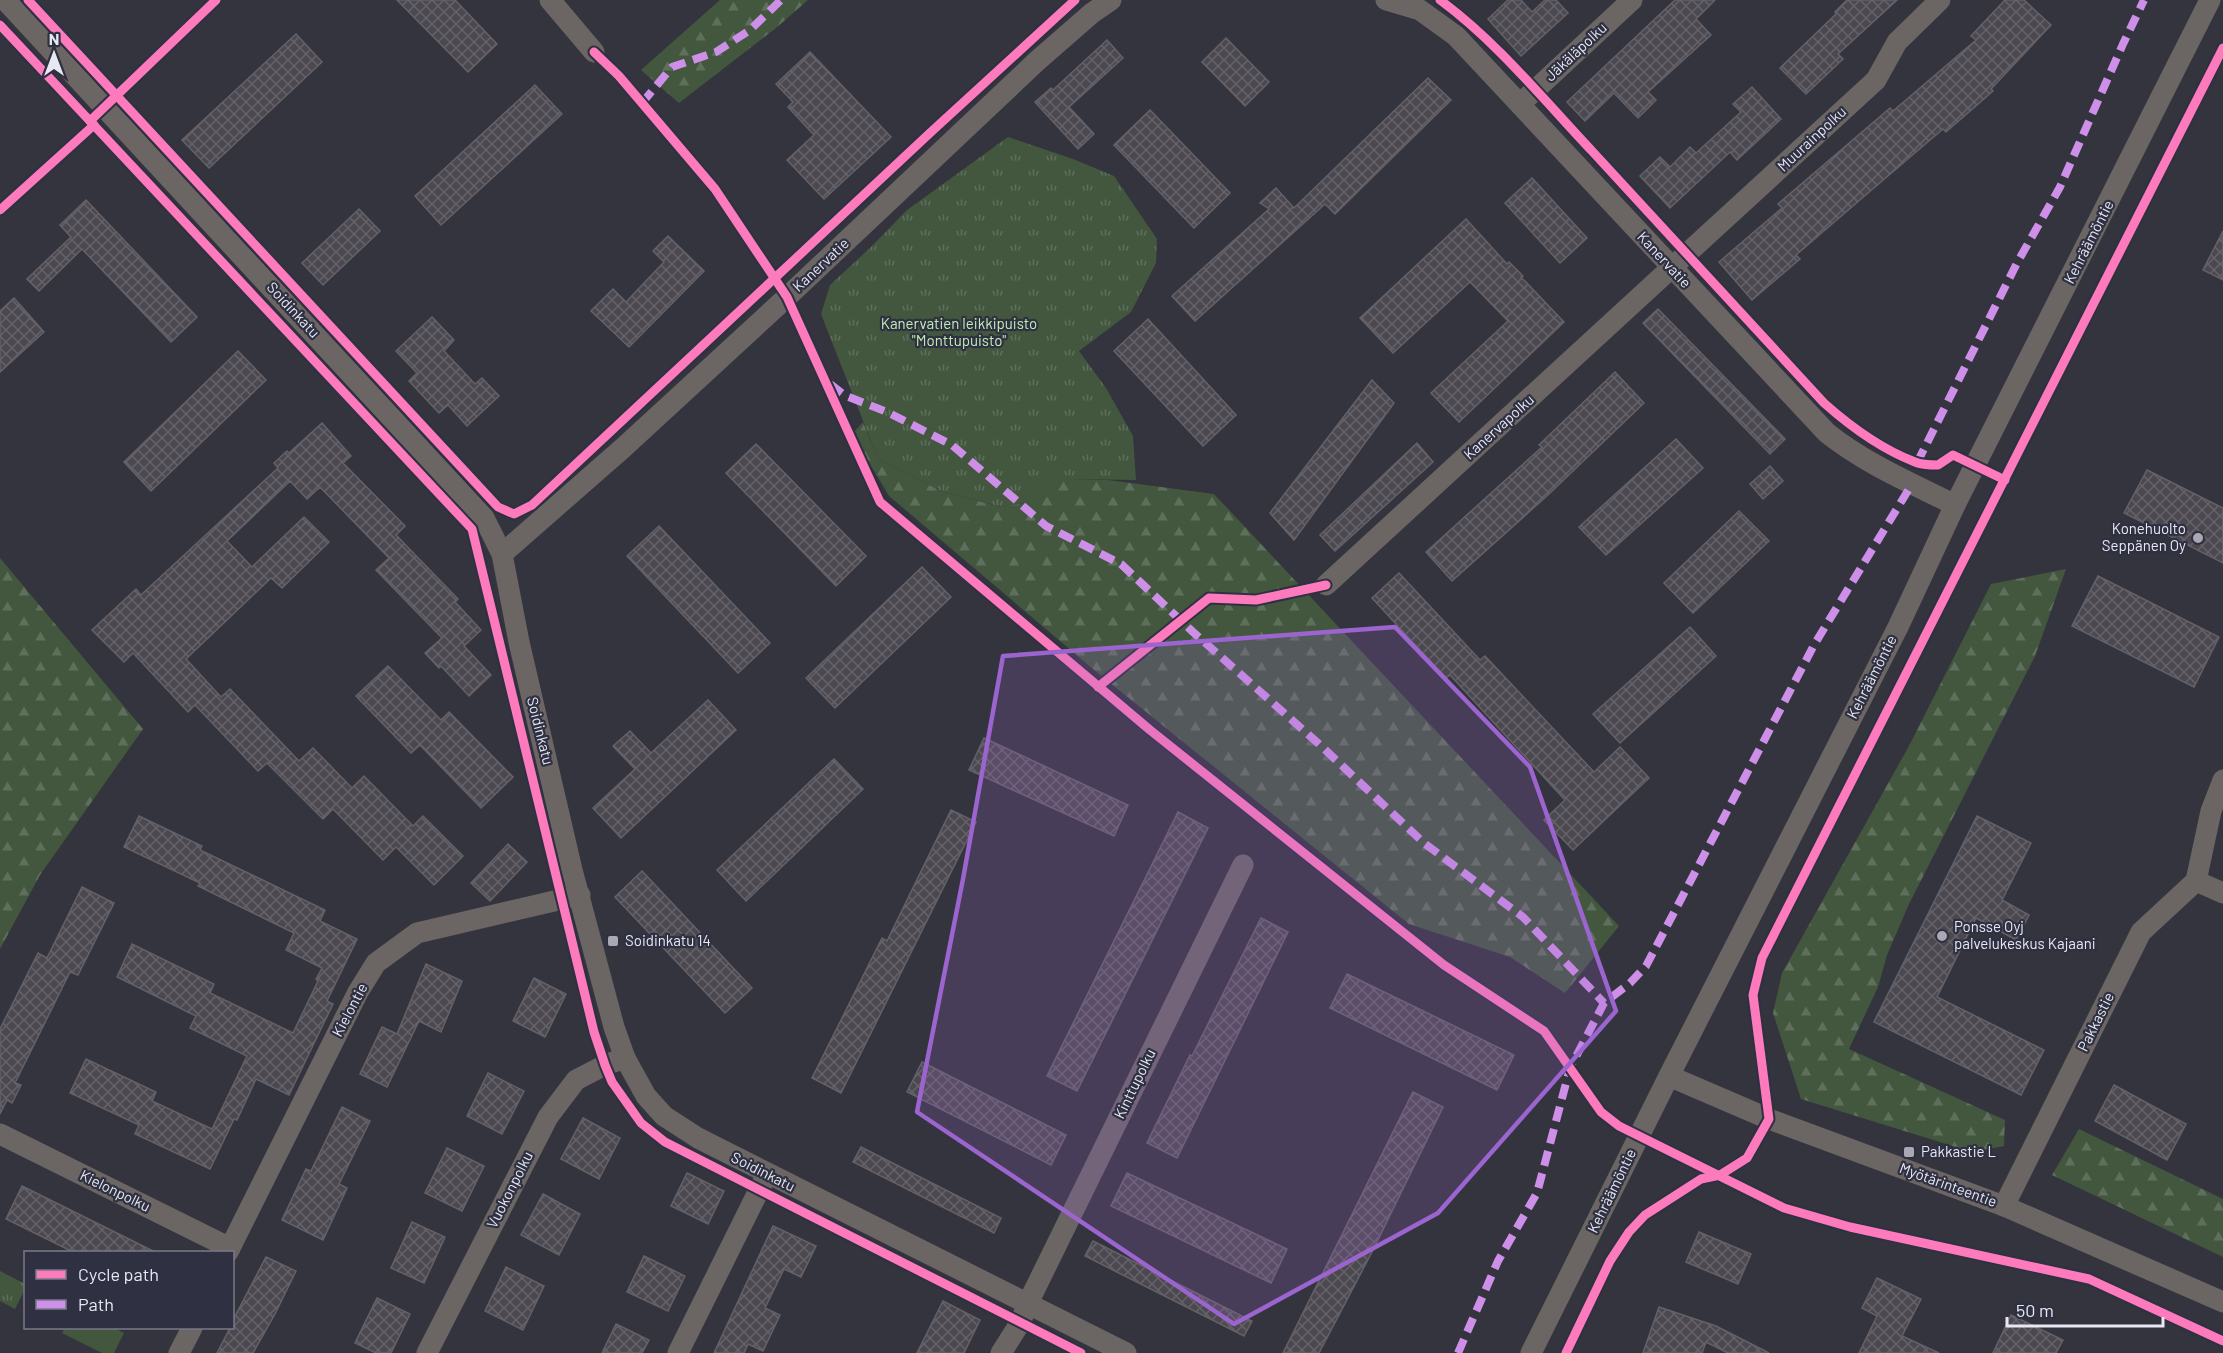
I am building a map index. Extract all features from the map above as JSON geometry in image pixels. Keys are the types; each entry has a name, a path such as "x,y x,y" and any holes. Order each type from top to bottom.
{"street":[{"name":"Soidinkatu","path":"5,0 484,518 502,554 533,703 572,870 614,1027 625,1058 645,1096 664,1116 698,1138 1126,1353"},
{"path":"550,0 594,52"},
{"name":"Kanervatie","path":"502,554 623,448 761,321 1037,61 1092,13 1111,0"},
{"name":"Kanervatie","path":"1386,0 1420,10 1456,36 1827,433 1870,463 1955,505"},
{"name":"Jäkäläpolku","path":"1520,104 1632,0"},
{"name":"Muurainpolku","path":"1672,269 1876,80 1897,42 1940,0"},
{"name":"Kehräämöntie","path":"1531,1353 1669,1076 1898,627 1955,505 2210,0"},
{"name":"Kanervapolku","path":"1326,585 1672,269"},
{"path":"2223,780 2211,811 2196,881 2223,893"},
{"name":"Kinttupolku","path":"1001,1353 1020,1323 1243,865"},
{"name":"Pakkastie","path":"2004,1206 2141,932 2196,881"},
{"name":"Kielontie","path":"229,1250 358,992 376,963 417,933 580,895"},
{"name":"Vuokonpolku","path":"427,1353 548,1117 576,1080 604,1065 625,1058"},
{"name":"Myötärinteentie","path":"1669,1076 1769,1119 2004,1206 2223,1302"},
{"name":"Kielonpolku","path":"0,1134 229,1250"},
{"path":"678,1353 766,1174"},
{"path":"179,1353 191,1329"}],"highlighted area":[{"path":"1395,627 1530,767 1616,1011 1438,1213 1234,1324 917,1112 963,879 1003,656"}],"green space":[{"path":"720,0 808,0 776,28 679,103 641,70"},
{"name":"Kanervatien leikkipuisto \"Monttupuisto\"","path":"1008,137 1114,176 1157,239 1156,263 1131,312 1079,351 1106,388 1133,436 1136,480 1072,479 1025,503 1002,507 941,491 878,459 821,314 830,285 907,210"},
{"path":"863,422 878,459 941,491 1001,507 1025,503 1036,489 1072,479 1108,480 1214,494 1619,926 1565,993 1510,957 1409,924 1099,674 889,496 852,434"},
{"path":"0,558 143,729 40,875 0,949"},
{"path":"2066,569 2035,656 1909,904 1887,955 1878,987 1849,1049 2005,1120 2004,1146 1972,1152 1801,1099 1773,1013 1782,973 1909,746 1991,584"},
{"path":"2079,1129 2223,1199 2223,1257 2052,1175"},
{"path":"0,1271 24,1283 24,1291 15,1309 0,1301"},
{"path":"64,1329 116,1329 124,1333 114,1353 102,1353 62,1333"}],"building":[{"path":"397,0 455,0 497,44 468,72"},
{"path":"1508,0 1521,0 1532,12 1545,0 1556,0 1568,13 1521,56 1488,19"},
{"path":"1675,0 1715,0 1696,19 1711,35 1648,92 1656,100 1638,118 1614,93 1585,121 1567,102"},
{"path":"1847,0 1897,0 1838,54 1843,59 1806,94 1780,68 1836,14 1835,12"},
{"path":"2005,0 2024,0 2051,25 1991,89 1993,91 1946,132 1943,129 1796,255 1800,259 1752,300 1719,262 1782,208 1778,204 1890,108 1893,111 1976,40 1971,36"},
{"path":"296,34 322,62 209,168 182,140"},
{"path":"1226,38 1269,82 1245,106 1202,62"},
{"path":"1107,40 1123,58 1069,107 1094,134 1078,149 1035,102 1051,88 1053,90"},
{"path":"810,52 891,137 824,199 787,160 814,135 788,107 793,102 776,84"},
{"path":"1428,78 1451,100 1335,214 1325,204 1195,321 1172,296 1269,209 1260,203 1276,188 1294,208"},
{"path":"535,85 562,114 441,225 415,196"},
{"path":"1752,87 1781,119 1737,160 1730,152 1670,208 1640,176 1660,157 1670,167 1690,147 1696,153 1741,112 1733,104"},
{"path":"1150,110 1230,193 1194,228 1114,145"},
{"path":"1532,178 1587,238 1560,263 1505,203"},
{"path":"86,200 197,317 171,342 82,249 39,291 27,279 71,237 60,225"},
{"path":"359,209 380,231 323,285 302,263"},
{"path":"1466,219 1507,264 1509,262 1523,276 1521,277 1564,322 1459,422 1431,393 1508,321 1470,282 1393,353 1360,318"},
{"path":"2223,231 2223,280 2203,270"},
{"path":"668,236 704,271 629,347 591,311 613,289 626,302 664,262 653,251"},
{"path":"14,298 44,332 0,372 0,311"},
{"path":"1658,309 1785,439 1770,454 1643,323"},
{"path":"432,317 454,340 444,351 475,384 482,378 499,396 467,426 448,405 439,413 409,381 417,373 396,351"},
{"path":"1148,319 1236,415 1203,446 1114,351"},
{"path":"238,351 266,380 151,491 124,462"},
{"path":"1615,372 1644,403 1549,494 1452,581 1426,552 1542,447 1539,445"},
{"path":"1372,380 1394,403 1294,540 1270,513"},
{"path":"322,423 351,456 343,463 405,526 396,535 458,599 455,602 481,630 464,646 491,675 469,696 441,666 439,668 425,653 442,638 376,570 389,558 320,487 307,499 290,481 227,541 252,567 304,517 329,542 282,588 271,578 186,659 221,697 230,689 299,761 313,748 352,788 364,776 413,826 423,816 463,856 434,885 396,847 383,860 333,809 323,819 267,763 258,771 195,705 188,712 133,653 124,662 92,630 136,589 141,595 278,468 274,463 287,451 289,453"},
{"path":"1676,439 1703,468 1606,555 1579,527"},
{"path":"1417,443 1433,462 1335,551 1320,535"},
{"path":"756,444 866,556 836,586 726,473"},
{"path":"1770,466 1783,481 1763,499 1750,484"},
{"name":"Konehuolto Seppänen Oy","path":"2147,470 2223,508 2223,563 2124,513"},
{"path":"1739,511 1769,541 1693,613 1664,583"},
{"path":"659,526 770,643 738,673 627,556"},
{"path":"922,567 951,597 835,708 806,678"},
{"path":"1399,573 1480,660 1485,656 1594,772 1620,747 1649,778 1573,850 1544,820 1565,800 1450,675 1446,678 1372,598"},
{"path":"2098,576 2219,637 2194,687 2072,626"},
{"path":"1690,627 1716,656 1620,743 1593,714"},
{"path":"388,666 441,720 449,712 513,777 481,808 420,745 411,753 356,696"},
{"path":"708,700 736,730 621,838 593,808 635,769 613,746 630,731 651,753"},
{"path":"984,738 1128,805 1114,836 969,770"},
{"path":"834,759 863,789 746,901 717,870"},
{"path":"951,810 976,822 841,1093 812,1078 882,938 887,941"},
{"path":"1178,812 1208,828 1077,1091 1047,1076"},
{"path":"139,816 202,846 200,850 325,910 320,921 357,939 327,1001 333,1004 289,1095 256,1079 210,1169 135,1134 139,1125 70,1093 86,1059 156,1092 152,1101 212,1129 247,1056 190,1028 196,1016 117,977 132,944 214,984 210,993 293,1033 322,968 286,950 294,933 198,886 200,883 124,847"},
{"name":"Ponsse Oyj palvelukeskus Kajaani","path":"1977,816 2031,843 2002,900 2029,915 2016,940 1976,918 1937,997 2044,1050 2021,1095 1874,1022"},
{"path":"508,844 527,862 490,901 471,883"},
{"path":"642,871 752,988 725,1013 615,897"},
{"path":"82,887 114,903 78,975 70,972 15,1083 21,1085 12,1103 7,1100 0,1114 0,1029 38,953 47,958"},
{"path":"1261,918 1288,932 1177,1158 1147,1143"},
{"path":"426,964 462,981 441,1032 419,1021 387,1087 360,1074 382,1027 397,1034"},
{"path":"1347,974 1514,1055 1497,1090 1330,1008"},
{"path":"534,978 566,994 545,1037 513,1021"},
{"path":"922,1062 1066,1135 1051,1165 907,1092"},
{"path":"488,1073 524,1091 502,1134 467,1116"},
{"path":"2114,1085 2186,1124 2167,1160 2095,1121"},
{"path":"1413,1092 1443,1107 1372,1252 1319,1353 1283,1353"},
{"path":"342,1107 370,1121 339,1184 347,1188 323,1240 282,1220 306,1169 311,1171"},
{"path":"583,1118 620,1138 599,1179 561,1159"},
{"path":"861,1147 1001,1218 994,1233 853,1162"},
{"path":"447,1148 484,1166 462,1211 425,1193"},
{"path":"687,1173 724,1191 708,1224 671,1206"},
{"path":"1127,1173 1287,1249 1271,1283 1111,1206"},
{"path":"22,1186 153,1251 71,1251 6,1219"},
{"path":"543,1194 580,1214 559,1255 521,1235"},
{"path":"412,1222 445,1237 424,1283 391,1268"},
{"path":"773,1226 816,1246 801,1277 784,1269 765,1308 780,1315 763,1351 748,1344 744,1353 714,1353"},
{"path":"1699,1232 1751,1254 1738,1284 1686,1262"},
{"path":"1093,1241 1252,1321 1244,1336 1085,1256"},
{"path":"644,1256 685,1276 668,1311 627,1292"},
{"path":"266,1257 296,1271 253,1353 217,1353 229,1329 234,1329 234,1318"},
{"path":"506,1267 544,1286 523,1330 485,1311"},
{"path":"1877,1278 1921,1299 1902,1336 1939,1353 1859,1353 1877,1316 1862,1308"},
{"path":"377,1298 410,1314 391,1353 376,1353 355,1343"},
{"path":"943,1301 980,1320 964,1353 917,1353"},
{"path":"1659,1307 1716,1326 1769,1353 1728,1353 1706,1342 1702,1353 1643,1353"},
{"path":"2011,1315 2063,1340 2056,1353 1993,1353"},
{"path":"616,1324 649,1340 642,1353 602,1353"}],"marked path":[{"path":"642,103 672,67 716,52 750,30 781,0"},
{"path":"1917,463 2017,263 2060,187 2144,0"},
{"path":"830,384 844,395 887,412 952,445 1046,526 1121,564 1424,843 1523,917 1604,1003"},
{"path":"1458,1353 1498,1261 1537,1193 1570,1068 1604,1003 1630,983 1646,966 1814,645 1912,484"}],"cycle path":[{"path":"28,0 498,507 514,514 532,505 1075,0"},
{"path":"90,121 216,0"},
{"path":"1440,0 1481,34 1519,72 1834,412 1878,444 1902,457 1915,462 1938,465 1953,455 2005,480"},
{"path":"0,25 472,529 594,1032 612,1082 641,1123 665,1142 1081,1353"},
{"path":"1566,1353 1610,1261 1629,1232 1645,1215 1701,1179 1720,1175 1747,1158 1769,1119 1753,995 1762,958 2223,48"},
{"path":"594,52 619,76 715,189 787,297 880,502 1150,730 1444,965 1544,1031 1601,1112 1619,1126 1784,1208 1850,1227 2089,1279 2223,1341"},
{"path":"0,210 94,125"},
{"path":"1098,687 1209,598 1256,600 1326,585"}],"place":[{"name":"Konehuolto Seppänen Oy","path":"2198,538"},
{"name":"Ponsse Oyj palvelukeskus Kajaani","path":"1942,936"},
{"name":"Soidinkatu 14","path":"613,941"},
{"name":"Pakkastie L","path":"1909,1152"}]}
